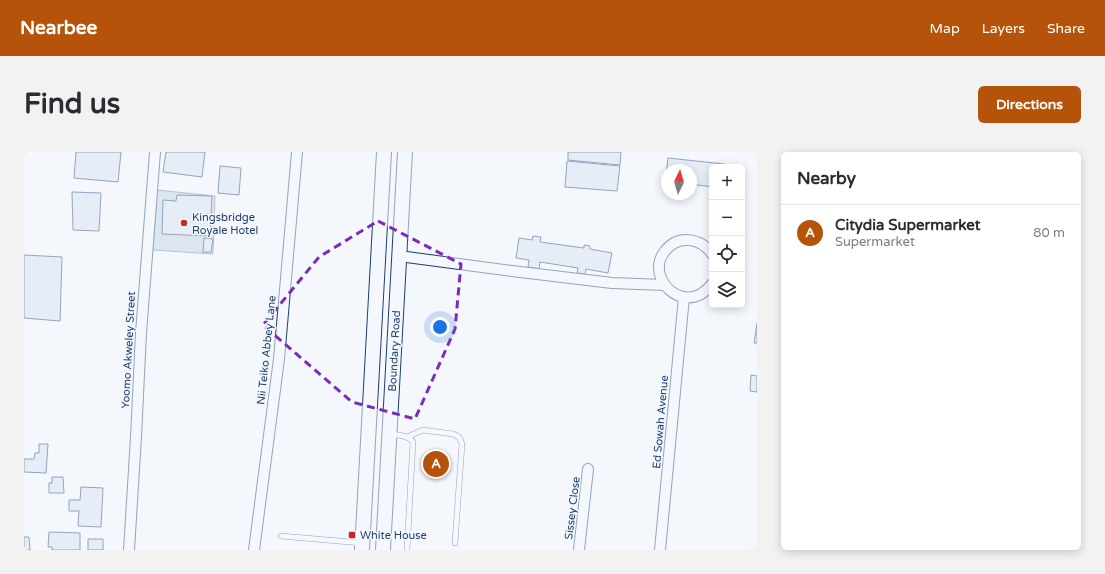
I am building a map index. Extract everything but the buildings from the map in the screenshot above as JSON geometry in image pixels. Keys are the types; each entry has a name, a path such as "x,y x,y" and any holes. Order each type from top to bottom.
{"main road":[{"name":"Boundary Road","path":"363,546 384,152"},
{"name":"Boundary Road","path":"383,550 405,152"}],"street":[{"name":"Yoomo Akweley Street","path":"129,550 141,333 155,152"},
{"name":"Nii Teiko Abbey Lane","path":"254,550 279,359 297,152"},
{"path":"709,250 697,241 685,240 674,243 664,251 659,262 659,274 664,285 673,293 684,297 696,296 709,288"},
{"path":"399,256 612,283 664,285"},
{"name":"Ed Sowah Avenue","path":"660,550 684,297"},
{"name":"Sissey Close","path":"579,550 588,469"}],"lane":[{"path":"407,437 423,430 453,434 459,437 462,444 455,543"},
{"path":"389,433 407,437 412,440 413,446 407,550"},
{"path":"281,536 363,546"}],"highlighted area":[{"path":"378,221 461,264 455,329 415,419 352,402 263,325 319,257"}],"water":[{"name":"Kingsbridge Royale Hotel","path":"157,190 215,196 213,254 153,250"}],"place":[{"name":"Kingsbridge Royale Hotel","path":"184,223"},
{"name":"Citydia Supermarket","path":"436,464"},
{"name":"White House","path":"352,535"}]}
